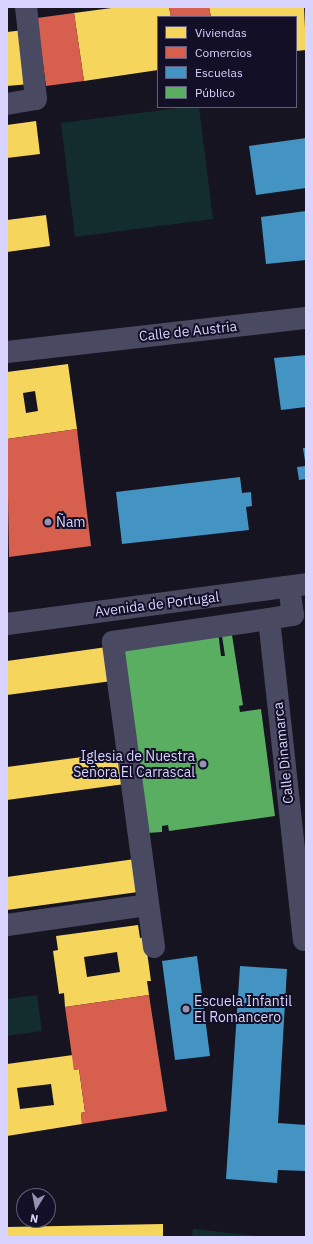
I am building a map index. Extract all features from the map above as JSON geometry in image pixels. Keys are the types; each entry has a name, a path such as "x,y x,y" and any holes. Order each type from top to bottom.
{"street":[{"path":"7,104 36,99 26,7"},
{"name":"Calle de Austria","path":"7,352 306,318"},
{"path":"154,947 147,905 113,642 293,615 298,585"},
{"name":"Avenida de Portugal","path":"7,624 298,585"},
{"name":"Calle Dinamarca","path":"269,619 304,940"},
{"path":"7,925 147,905"}],"green space":[{"path":"177,108 199,108 213,219 75,237 61,123"},
{"path":"37,995 42,1031 7,1036 7,999"},
{"path":"193,1229 267,1237 192,1237"}],"building: Viviendas":[{"path":"119,7 169,7 171,16 157,16 157,70 84,81 74,13"},
{"path":"209,7 304,7 306,50 297,51 297,16 211,16"},
{"path":"24,30 30,84 7,86 7,32"},
{"path":"36,121 40,154 7,158 7,125"},
{"path":"46,215 50,246 7,252 7,220"},
{"path":"68,364 77,429 7,439 7,372","holes":["35,391 38,411 26,413 23,393"]},
{"path":"107,647 112,681 7,695 7,661"},
{"path":"120,752 125,784 7,800 7,767"},
{"path":"135,859 138,892 7,910 7,877"},
{"path":"138,925 140,938 145,937 151,981 147,981 149,995 65,1007 64,993 59,994 53,951 58,950 56,936","holes":["117,952 120,972 87,977 84,957"]},
{"path":"73,1055 74,1070 79,1069 85,1112 81,1113 82,1124 7,1136 7,1064","holes":["51,1084 54,1105 20,1109 17,1088"]},
{"path":"163,1224 163,1237 7,1237 7,1227 56,1228 56,1226"}],"building: Comercios":[{"path":"169,7 209,7 211,16 171,16"},
{"path":"74,13 84,81 46,86 37,18"},
{"path":"77,429 91,546 9,557 7,439"},
{"path":"149,995 167,1111 82,1124 81,1113 85,1112 79,1069 74,1070 65,1007"}],"building: Escuelas":[{"path":"306,138 306,188 256,195 249,146"},
{"path":"306,211 306,260 266,264 261,217"},
{"path":"306,355 306,407 281,410 274,358"},
{"path":"303,448 306,448 306,461 305,461"},
{"path":"306,466 306,479 299,480 297,467"},
{"path":"240,477 242,493 251,492 252,506 246,507 249,530 122,544 116,492"},
{"name":"Escuela Infantil El Romancero","path":"197,956 210,1056 175,1060 162,961"},
{"path":"240,966 287,969 278,1123 306,1125 306,1171 278,1170 277,1183 226,1179"}],"building: Público":[{"name":"Iglesia de Nuestra Señora El Carrascal","path":"218,631 221,656 225,656 222,636 232,635 243,705 239,706 240,712 261,709 275,816 169,831 168,825 162,826 162,832 147,833 122,645"}],"place":[{"name":"Ñam","path":"48,522"},
{"name":"Iglesia de Nuestra Señora El Carrascal","path":"203,764"},
{"name":"Escuela Infantil El Romancero","path":"186,1009"}]}
